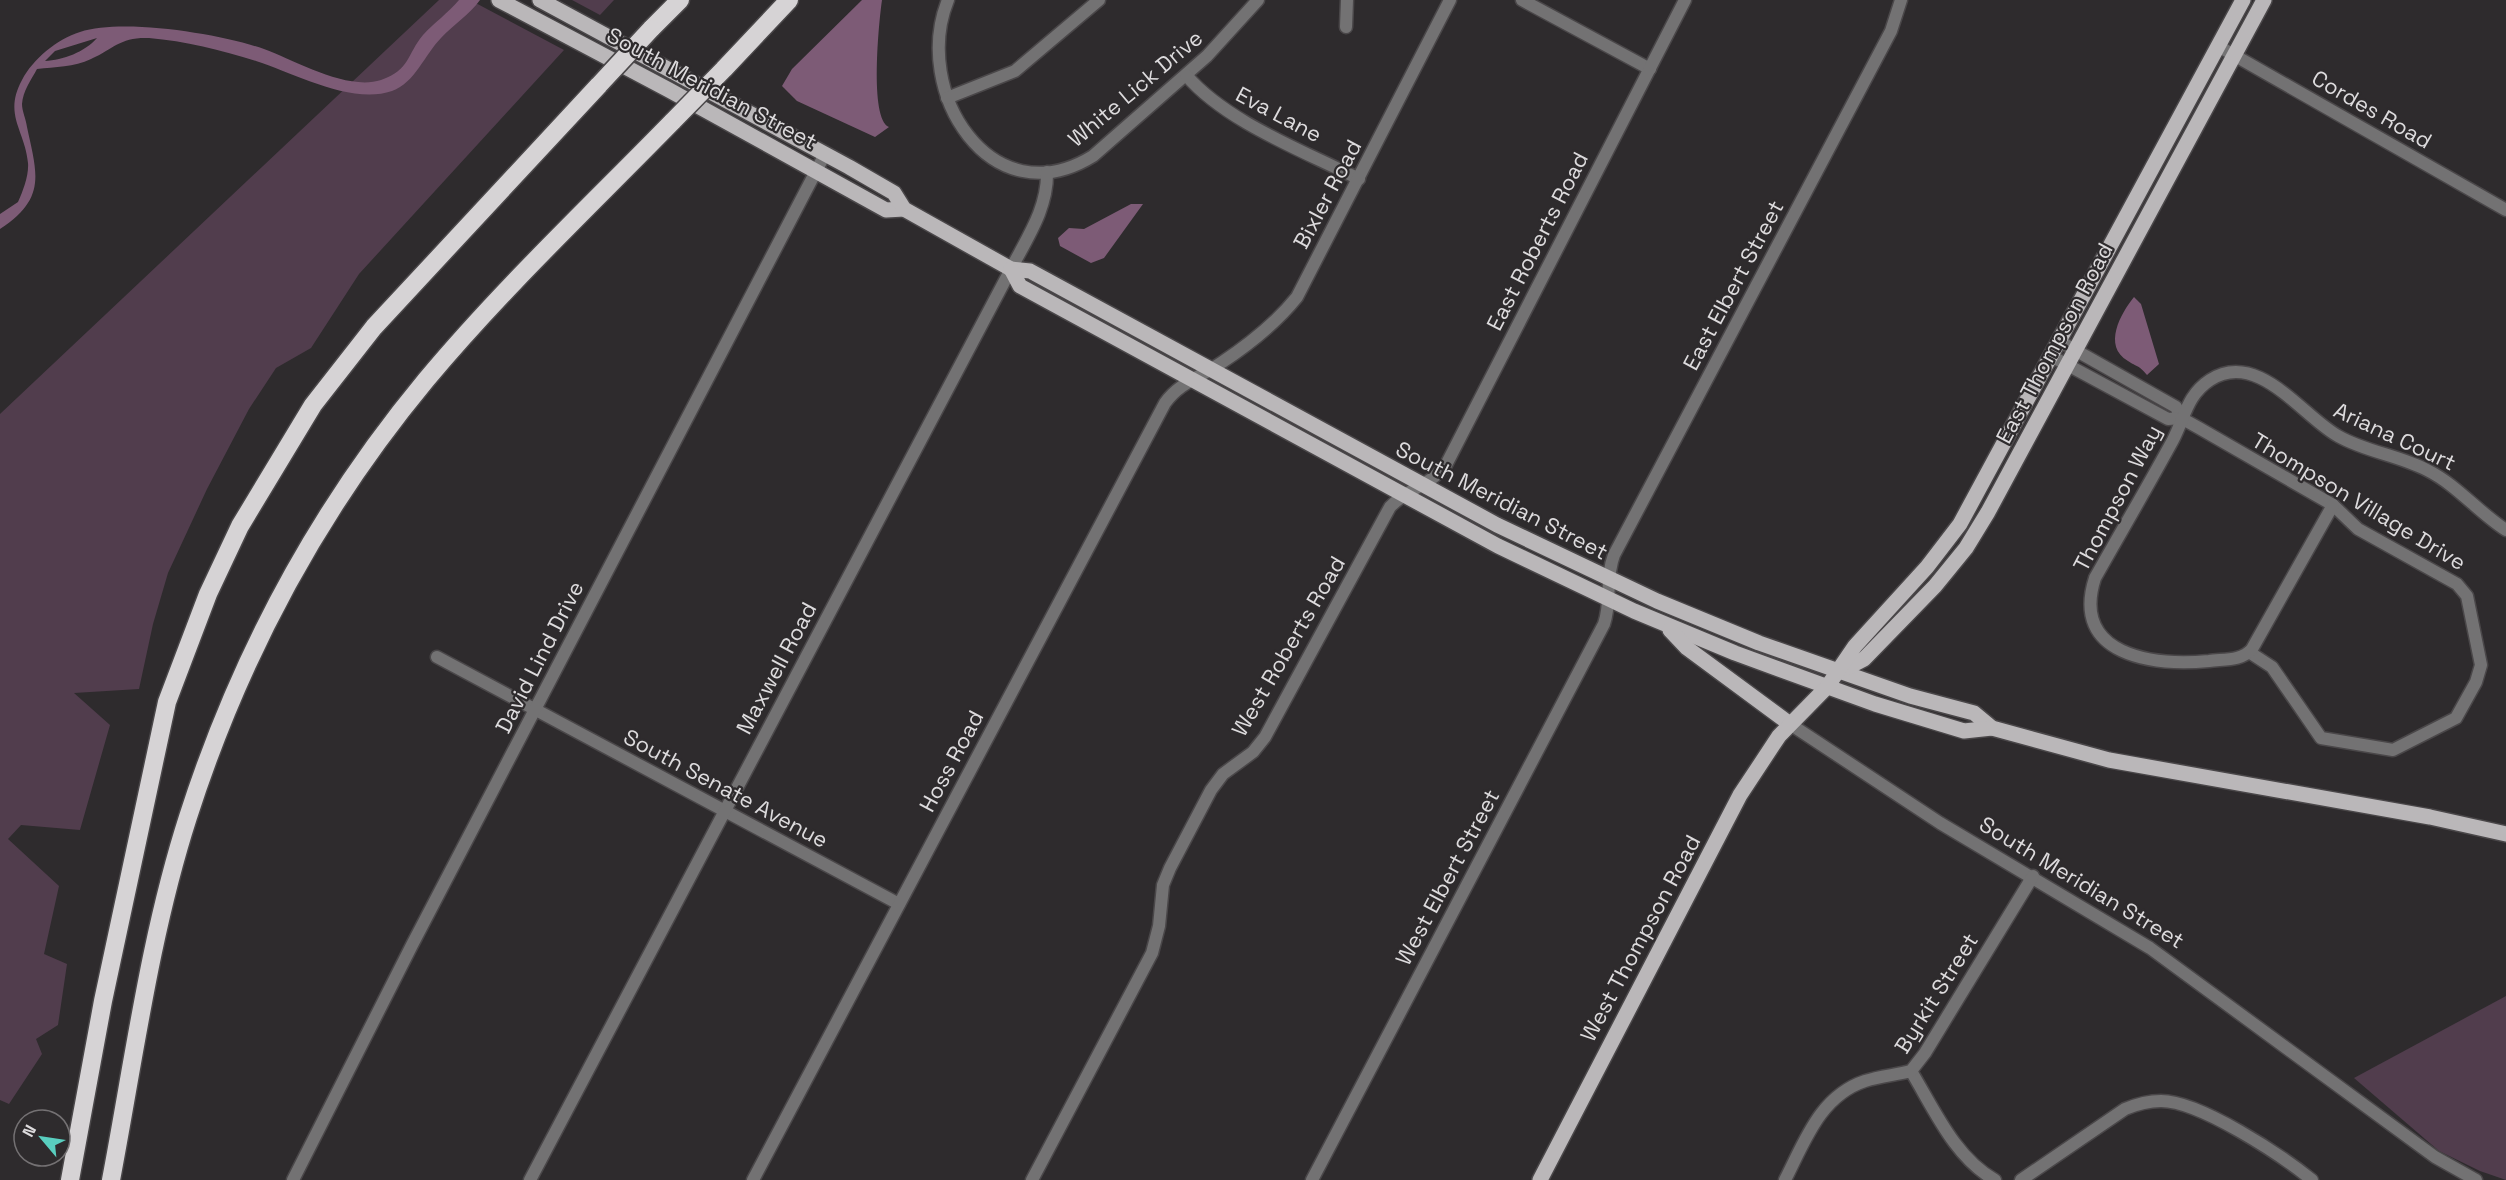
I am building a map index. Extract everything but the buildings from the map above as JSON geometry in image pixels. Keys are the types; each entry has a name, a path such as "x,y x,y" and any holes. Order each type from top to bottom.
{"highway":[{"path":"70,1180 108,977 167,702 208,594 240,526 313,405 374,327 680,0"},
{"path":"111,1180 153,953 187,819 234,695 278,601 345,488 426,380 522,275 789,0"}],"main road":[{"name":"South Meridian Street","path":"540,0 894,193 904,209 1011,269 1030,271 1200,375 1414,491 1498,546 1609,590 1695,618 1839,672 1910,696 1974,713 1992,728"},
{"name":"East Thompson Road","path":"1790,724 1827,687 1855,646 1894,606 1948,541 1969,508 2243,0"},
{"name":"East Thompson Road","path":"1839,672 1864,659 1935,586 1966,548 2076,351 2264,0"},
{"name":"South Meridian Street","path":"503,2 886,210 904,209"},
{"name":"South Meridian Street","path":"1011,269 1020,286 1200,375 1414,491 1609,590 1664,624 1827,687 1964,731 1992,728 2159,771 2440,819 2506,834"},
{"name":"South Meridian Street","path":"1664,624 1687,648 1790,724"},
{"name":"West Thompson Road","path":"1540,1180 1740,795 1790,724"}],"street":[{"name":"White Lick Drive","path":"948,0 942,18 938,49 939,67 947,98 964,130 987,154 1016,169 1047,172 1075,166 1093,156 1217,46 1258,0"},
{"path":"947,98 1015,71 1099,0"},
{"path":"1346,27 1347,0"},
{"name":"Bixler Road","path":"1200,375 1223,362 1292,304 1359,179 1450,0"},
{"path":"1522,0 1650,69"},
{"name":"East Roberts Road","path":"1414,491 1446,465 1685,0"},
{"name":"East Elbert Street","path":"1609,590 1614,555 1890,31 1901,0"},
{"name":"Cordes Road","path":"2218,46 2506,210"},
{"name":"Eva Lane","path":"1186,75 1208,98 1225,110 1359,179"},
{"name":"David Lind Drive","path":"293,1180 534,711 825,154"},
{"name":"Maxwell Road","path":"530,1180 1011,269 1046,196 1047,172"},
{"name":"Thompson Village Drive","path":"2058,341 2176,407 2181,418"},
{"name":"Thompson Village Drive","path":"2050,356 2168,419 2181,418 2333,505 2358,529 2463,590 2481,665 2476,682 2453,721 2400,748 2382,749 2321,738 2272,667 2249,652"},
{"name":"Ariana Court","path":"2181,418 2191,399 2213,378 2234,372 2253,375 2284,393 2320,425 2342,439 2410,462 2435,474 2506,530"},
{"name":"Hoss Road","path":"753,1180 1165,403 1176,390 1200,375"},
{"name":"Thompson Way","path":"2181,418 2174,438 2095,578 2091,597 2091,616 2096,629 2107,644 2123,653 2184,663 2239,658 2249,652"},
{"name":"West Roberts Road","path":"1032,1180 1148,962 1156,940 1165,880 1209,794 1223,774 1253,752 1265,737 1390,507 1414,491"},
{"path":"2249,652 2333,505"},
{"name":"West Elbert Street","path":"1312,1180 1604,624 1609,590"},
{"name":"South Senate Avenue","path":"437,657 898,904"},
{"name":"South Meridian Street","path":"1790,724 1913,807 2033,876 2174,963 2428,1152 2476,1180"},
{"name":"Byrkit Street","path":"1785,1180 1819,1115 1838,1094 1868,1080 1911,1071 1925,1053 2033,876"},
{"path":"1911,1071 1961,1151 1995,1180"},
{"path":"2021,1180 2125,1109 2142,1103 2161,1101 2188,1107 2257,1141 2312,1180"}],"shaded area":[{"path":"439,0 470,0 564,50 359,274 311,348 276,368 249,409 207,489 168,573 153,624 139,689 74,693 110,725 80,830 21,825 8,839 59,886 44,954 67,964 58,1025 36,1039 42,1054 9,1104 0,1100 0,414"},
{"path":"459,0 480,0 441,38 407,82 392,91 376,94 341,91 230,53 149,38 124,41 78,64 37,69 26,90 22,104 34,158 35,184 25,207 0,229 0,214 18,202 28,173 26,151 15,113 14,103 17,92 27,72 39,57 71,35 99,28 121,27 146,27 198,33 264,49 337,78 368,82 381,80 398,71 423,35","holes":["97,38 73,54 45,61 55,51"]},
{"path":"572,0 614,0 600,15"},
{"path":"862,0 882,0 877,89 883,120 889,127 875,137 797,101 782,86 792,69"},
{"path":"1131,204 1143,204 1104,258 1091,263 1060,246 1058,238 1069,228 1084,229"},
{"path":"2134,297 2141,304 2159,364 2147,375 2120,355 2116,347 2116,329"},
{"path":"2506,996 2506,1180 2480,1171 2439,1151 2354,1078"}]}
